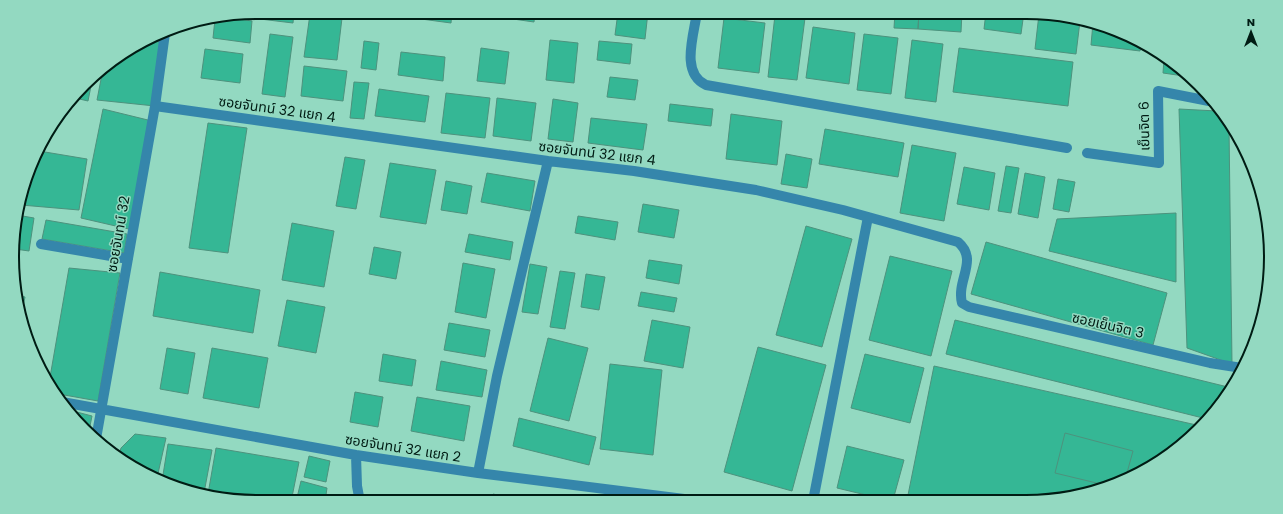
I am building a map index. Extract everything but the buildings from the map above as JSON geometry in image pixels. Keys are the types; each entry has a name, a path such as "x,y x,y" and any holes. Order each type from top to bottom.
{"street":[{"path":"695,19 690,63 698,82 706,85 1068,148"},
{"name":"ซอยจันทน์ 32","path":"97,433 103,411 155,106 164,38"},
{"name":"เย็นจิต 6","path":"1087,153 1159,163 1158,91 1205,100"},
{"name":"ซอยจันทน์ 32 แยก 4","path":"155,106 548,161 634,171 756,190 868,217 958,242 964,248 968,256 960,296 962,303 969,307"},
{"path":"478,473 497,376 548,161"},
{"path":"815,495 868,217"},
{"path":"42,244 128,259"},
{"name":"ซอยเย็นจิต 3","path":"969,307 1210,363 1236,367"},
{"name":"ซอยจันทน์ 32 แยก 2","path":"69,404 103,411 356,455 478,473 652,495"},
{"path":"356,455 359,495"}]}
